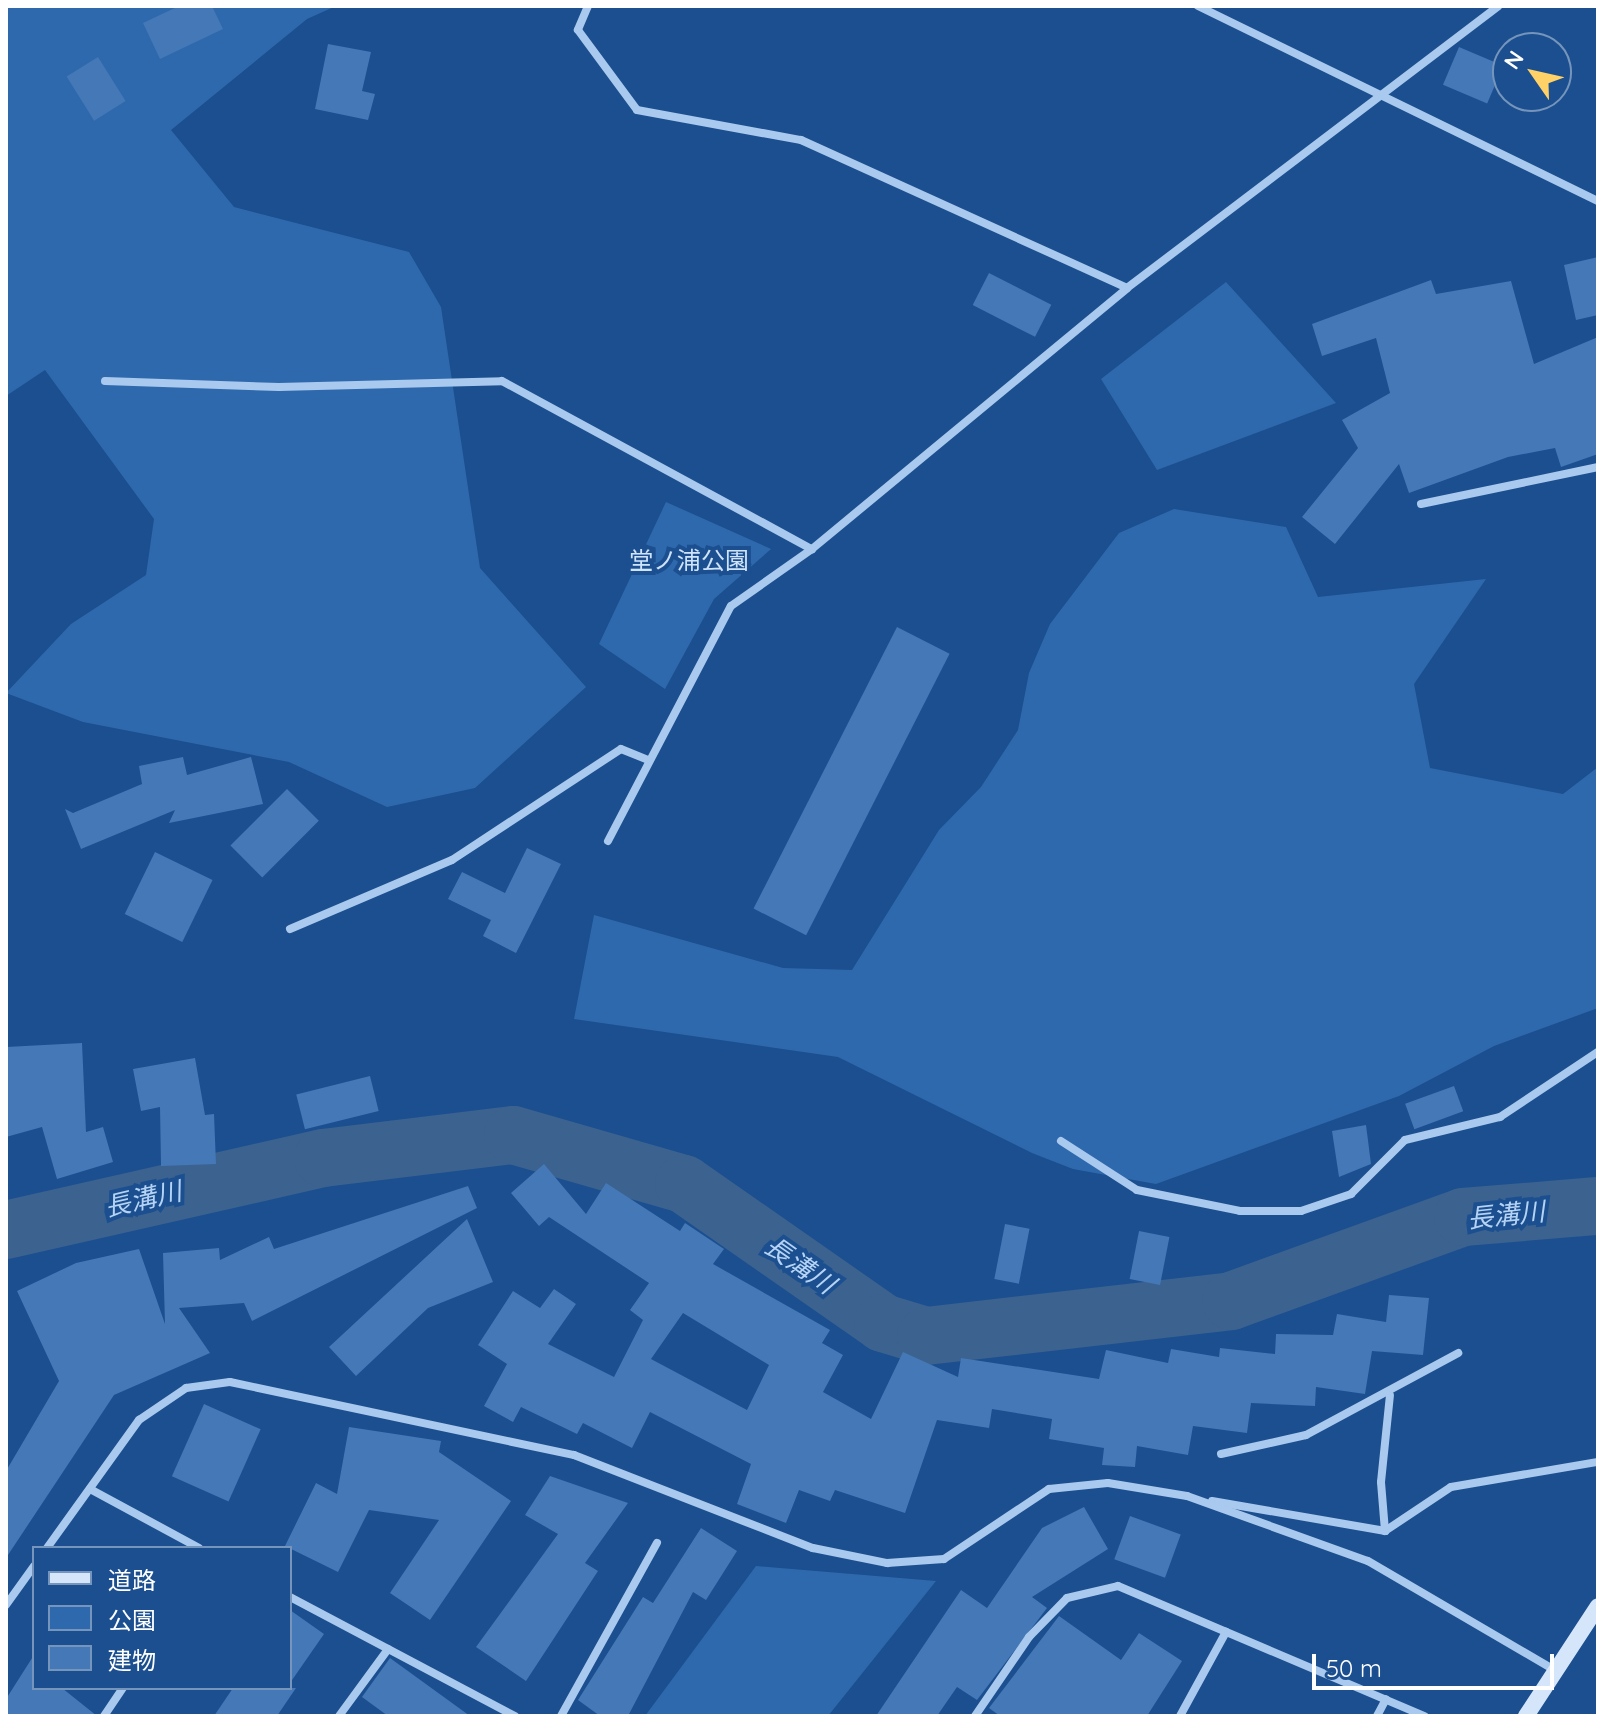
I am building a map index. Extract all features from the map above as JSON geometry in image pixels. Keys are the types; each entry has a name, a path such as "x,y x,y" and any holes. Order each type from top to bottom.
{"street":[{"path":"588,6 578,30 637,110 801,140 1127,288"},
{"path":"1198,6 1381,92 1598,201"},
{"path":"608,841 731,606 812,549 1127,288 1498,6"},
{"path":"105,381 279,387 502,381 812,549"},
{"path":"1421,504 1598,467"},
{"path":"290,929 452,860 621,749 648,760"},
{"path":"1061,1141 1137,1190 1240,1211 1301,1211 1351,1194 1405,1140 1500,1117 1598,1052"},
{"path":"1221,1454 1306,1435 1390,1395 1458,1353"},
{"path":"48,1546 139,1420 186,1388 230,1382 574,1455 813,1548 887,1563 944,1559 1049,1489 1108,1483 1385,1531 1451,1487 1598,1462"},
{"path":"1385,1531 1381,1482 1390,1395"},
{"path":"90,1489 195,1546"},
{"path":"1187,1496 1368,1561 1556,1671"},
{"path":"561,1716 657,1543"},
{"path":"6,1605 32,1569"},
{"path":"975,1716 1029,1637 1067,1598 1118,1586 1425,1716"},
{"path":"292,1598 515,1716"},
{"path":"1526,1716 1598,1606"},
{"path":"1180,1716 1226,1632"},
{"path":"339,1716 388,1649"},
{"path":"104,1716 122,1690"},
{"path":"1377,1716 1386,1699"}],"green space":[{"path":"6,6 336,6 307,19 171,130 234,207 409,252 441,307 480,568 586,687 475,788 387,807 289,762 83,722 6,693 71,624 146,575 154,519 45,370 6,396"},
{"path":"1226,282 1336,403 1157,470 1101,379"},
{"name":"堂ノ浦公園","path":"666,502 771,549 714,599 665,689 599,644"},
{"path":"1174,509 1286,527 1318,597 1486,579 1414,684 1430,768 1563,794 1598,767 1598,1008 1494,1046 1399,1096 1156,1184 1073,1169 1032,1153 838,1057 574,1019 594,915 783,968 852,970 939,830 981,787 1018,730 1029,673 1050,624 1119,533"},
{"path":"756,1566 936,1581 828,1716 645,1716"}],"building":[{"path":"179,6 212,6 223,29 160,59 143,23"},
{"path":"328,44 371,52 362,91 375,94 368,120 315,109"},
{"path":"1459,47 1492,61 1492,92 1487,103 1443,85"},
{"path":"98,57 126,101 94,121 67,77"},
{"path":"1598,257 1598,315 1576,320 1564,265"},
{"path":"989,273 1051,305 1035,337 973,305"},
{"path":"1431,280 1436,294 1511,281 1534,364 1598,337 1598,454 1561,467 1555,448 1508,457 1409,493 1399,464 1335,544 1302,517 1358,448 1342,420 1390,393 1376,338 1322,356 1312,324"},
{"path":"897,627 950,654 806,935 754,909"},
{"path":"183,757 187,775 251,757 263,804 169,823 175,810 81,849 65,809 73,813 142,784 139,766"},
{"path":"287,789 319,821 262,877 230,846"},
{"path":"527,848 561,864 516,953 483,936 491,920 448,899 462,872 505,893"},
{"path":"155,852 213,880 182,942 125,914"},
{"path":"82,1043 86,1132 103,1127 113,1162 57,1179 42,1127 6,1137 6,1047"},
{"path":"195,1058 205,1115 214,1114 216,1164 161,1166 160,1107 141,1111 133,1069"},
{"path":"370,1076 379,1111 305,1129 296,1094"},
{"path":"1454,1086 1463,1111 1414,1129 1405,1104"},
{"path":"1366,1125 1371,1164 1339,1177 1332,1131"},
{"path":"544,1164 586,1214 606,1183 680,1231 685,1223 724,1249 713,1264 830,1330 822,1343 843,1355 823,1392 871,1419 903,1352 958,1377 961,1358 1099,1379 1106,1350 1168,1363 1171,1349 1219,1357 1220,1348 1275,1354 1276,1334 1333,1335 1337,1314 1386,1322 1389,1295 1429,1298 1423,1355 1372,1351 1365,1394 1316,1387 1315,1406 1251,1403 1247,1433 1193,1426 1188,1455 1137,1446 1135,1467 1102,1465 1104,1448 1049,1439 1052,1419 992,1409 989,1428 937,1420 905,1513 835,1490 830,1501 799,1490 786,1523 737,1504 751,1464 650,1412 632,1448 583,1423 577,1434 521,1407 513,1422 484,1406 507,1364 478,1345 513,1291 540,1308 554,1289 576,1304 548,1344 614,1377 643,1320 630,1310 649,1283 549,1217 539,1226 511,1193","holes":["683,1313 769,1365 747,1410 651,1359"]},
{"path":"468,1186 477,1208 252,1321 244,1303 179,1308 210,1353 114,1395 6,1558 6,1471 59,1381 17,1291 76,1263 139,1249 165,1324 163,1253 219,1248 220,1260 269,1237 274,1249"},
{"path":"467,1219 493,1282 428,1308 356,1376 329,1347"},
{"path":"1005,1224 1030,1229 1019,1284 994,1279"},
{"path":"1139,1231 1169,1237 1160,1285 1130,1279"},
{"path":"204,1404 261,1429 229,1501 172,1476"},
{"path":"349,1427 441,1441 439,1452 511,1501 430,1620 390,1593 439,1520 369,1510 338,1572 292,1549 292,1546 285,1546 316,1483 337,1494"},
{"path":"550,1476 628,1503 585,1563 598,1571 526,1681 476,1647 558,1534 525,1515"},
{"path":"1084,1507 1108,1549 1032,1597 1047,1608 977,1700 957,1687 937,1716 876,1716 961,1590 987,1608 1042,1528"},
{"path":"1130,1516 1181,1534 1165,1578 1114,1559"},
{"path":"701,1528 737,1551 706,1600 693,1592 628,1716 600,1716 578,1700 643,1597 653,1603"},
{"path":"292,1611 324,1634 292,1680"},
{"path":"1059,1616 1121,1660 1139,1633 1182,1661 1147,1716 1000,1716 989,1708"},
{"path":"32,1658 32,1690 64,1690 97,1716 6,1716 6,1699"},
{"path":"390,1658 470,1716 388,1716 362,1697"},
{"path":"296,1688 277,1716 214,1716 232,1690"}],"waterway":[{"name":"長溝川","path":"6,1230 323,1158 513,1135 684,1184 883,1323 926,1336 1231,1301 1463,1217 1598,1206"}]}
